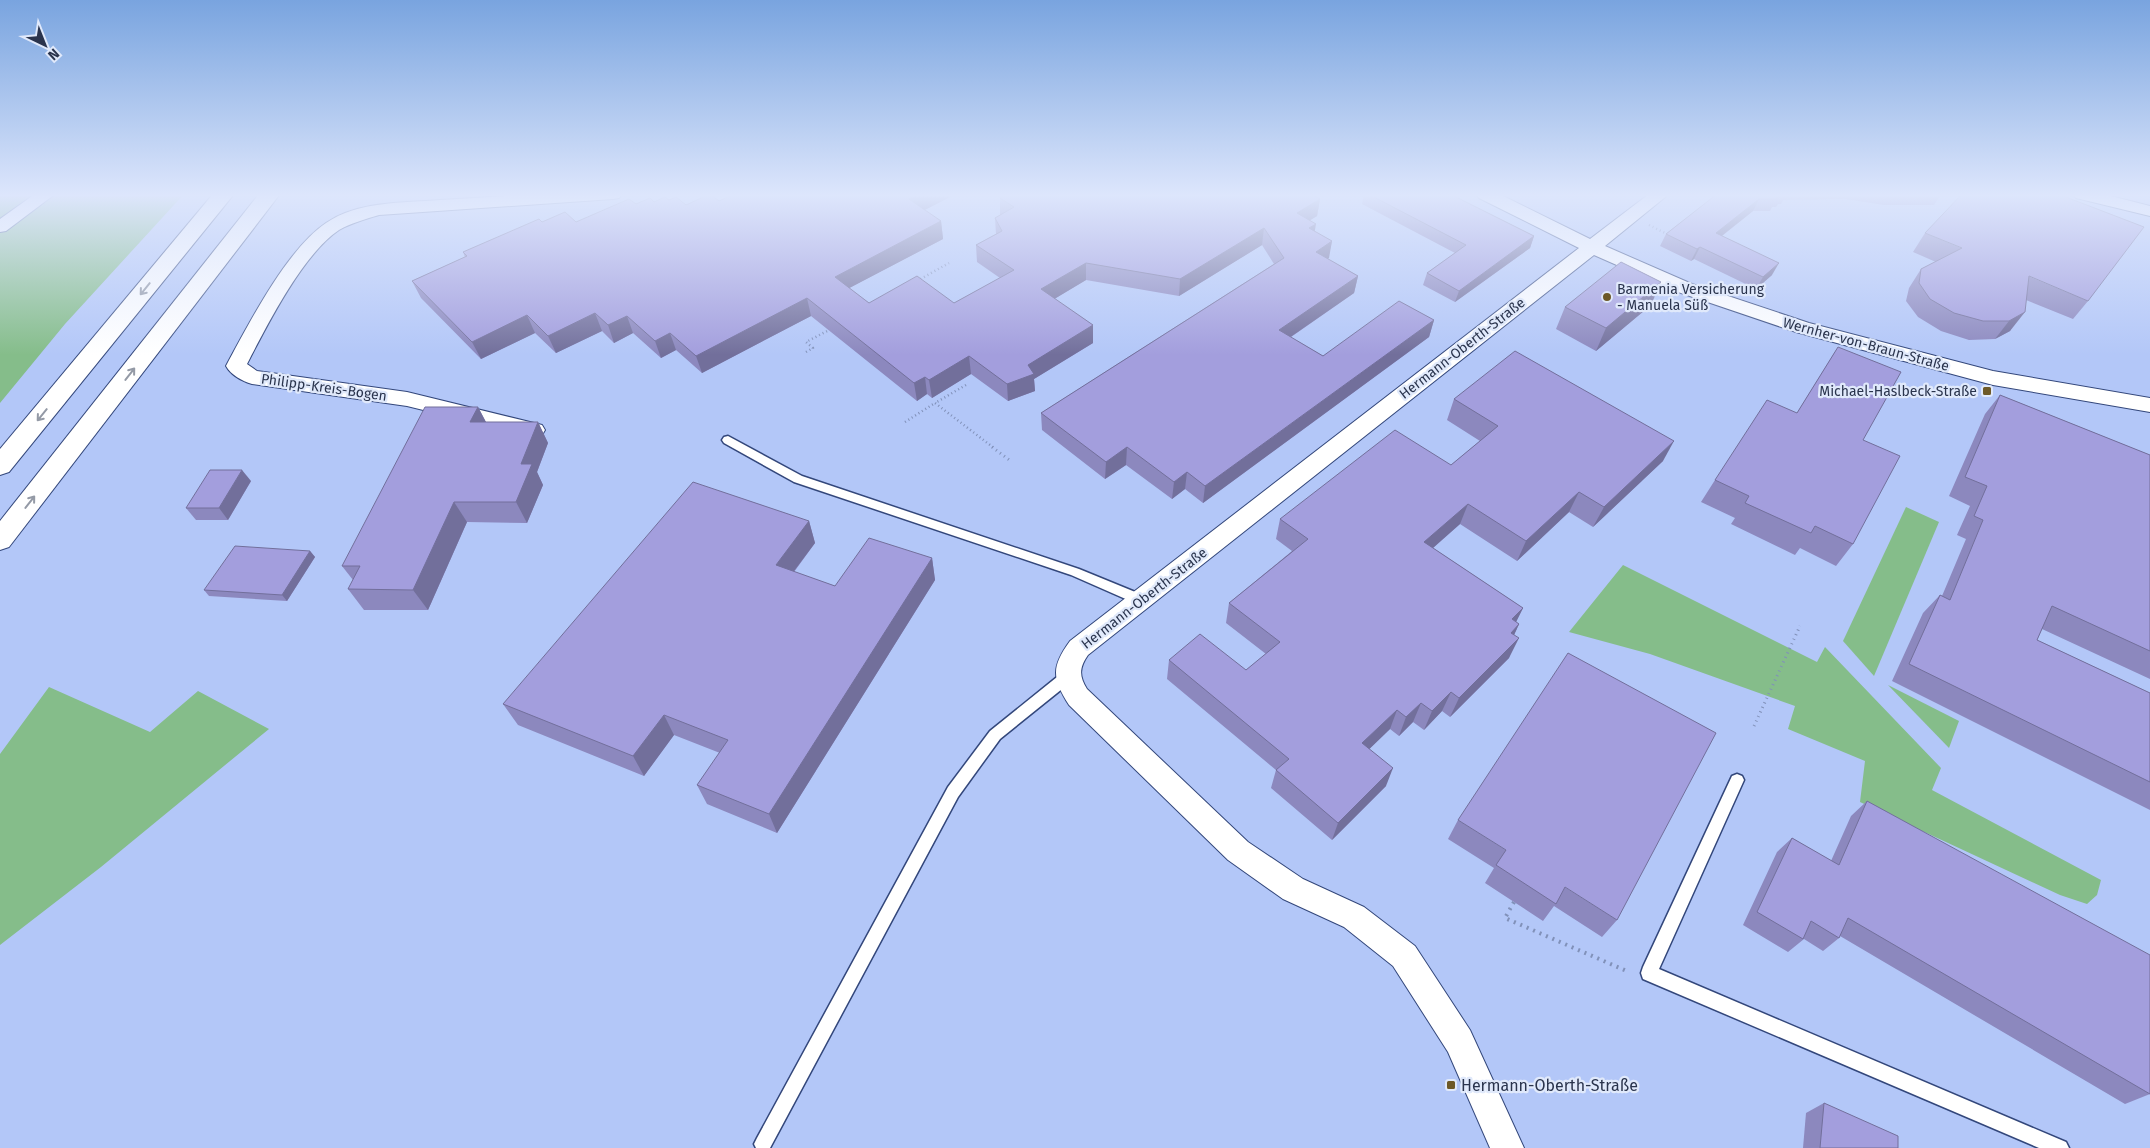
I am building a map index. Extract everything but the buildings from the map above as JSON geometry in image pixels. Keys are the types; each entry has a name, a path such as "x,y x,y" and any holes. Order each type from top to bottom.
{"highway":[{"path":"0,466 180,248"},
{"path":"0,540 228,248"}],"street":[{"name":"Philipp-Kreis-Bogen","path":"311,248 251,336 236,366 252,377 407,399 535,430"},
{"name":"Hermann-Oberth-Straße","path":"1067,677 1068,662 1079,648 1591,248"},
{"name":"Wernher-von-Braun-Straße","path":"1593,248 1724,302 1872,348 2027,385 2150,405"},
{"path":"1067,677 1078,697 1238,851 1293,889 1354,917 1404,956 1459,1041 1507,1148"}],"lane":[{"path":"728,440 798,479 1075,572 1141,600"},
{"path":"763,1144 953,792 995,735 1067,677"},
{"path":"1737,780 1649,973 2060,1148"}],"path":[{"path":"916,282 950,263"},
{"path":"806,352 813,348 806,342 831,328"},
{"path":"905,422 966,385"},
{"path":"935,403 1012,462"},
{"path":"1754,726 1800,626"},
{"path":"1514,902 1505,918 1630,973 1649,973"}],"green space":[{"path":"0,248 135,248 65,324 0,403"},
{"path":"1906,507 1939,522 1874,676 1843,641"},
{"path":"1623,565 1817,662 1825,647 1941,768 1932,790 2101,880 2097,895 2087,904 2060,895 1860,802 1865,761 1788,729 1795,706 1650,654 1569,632"},
{"path":"1888,685 1959,721 1949,748"},
{"path":"49,687 150,732 198,691 269,729 101,867 0,945 0,754"}],"place":[{"name":"Barmenia Versicherung - Manuela Süß","path":"1607,297"},
{"name":"Michael-Haslbeck-Straße","path":"1987,391"},
{"name":"Hermann-Oberth-Straße","path":"1451,1085"}]}
